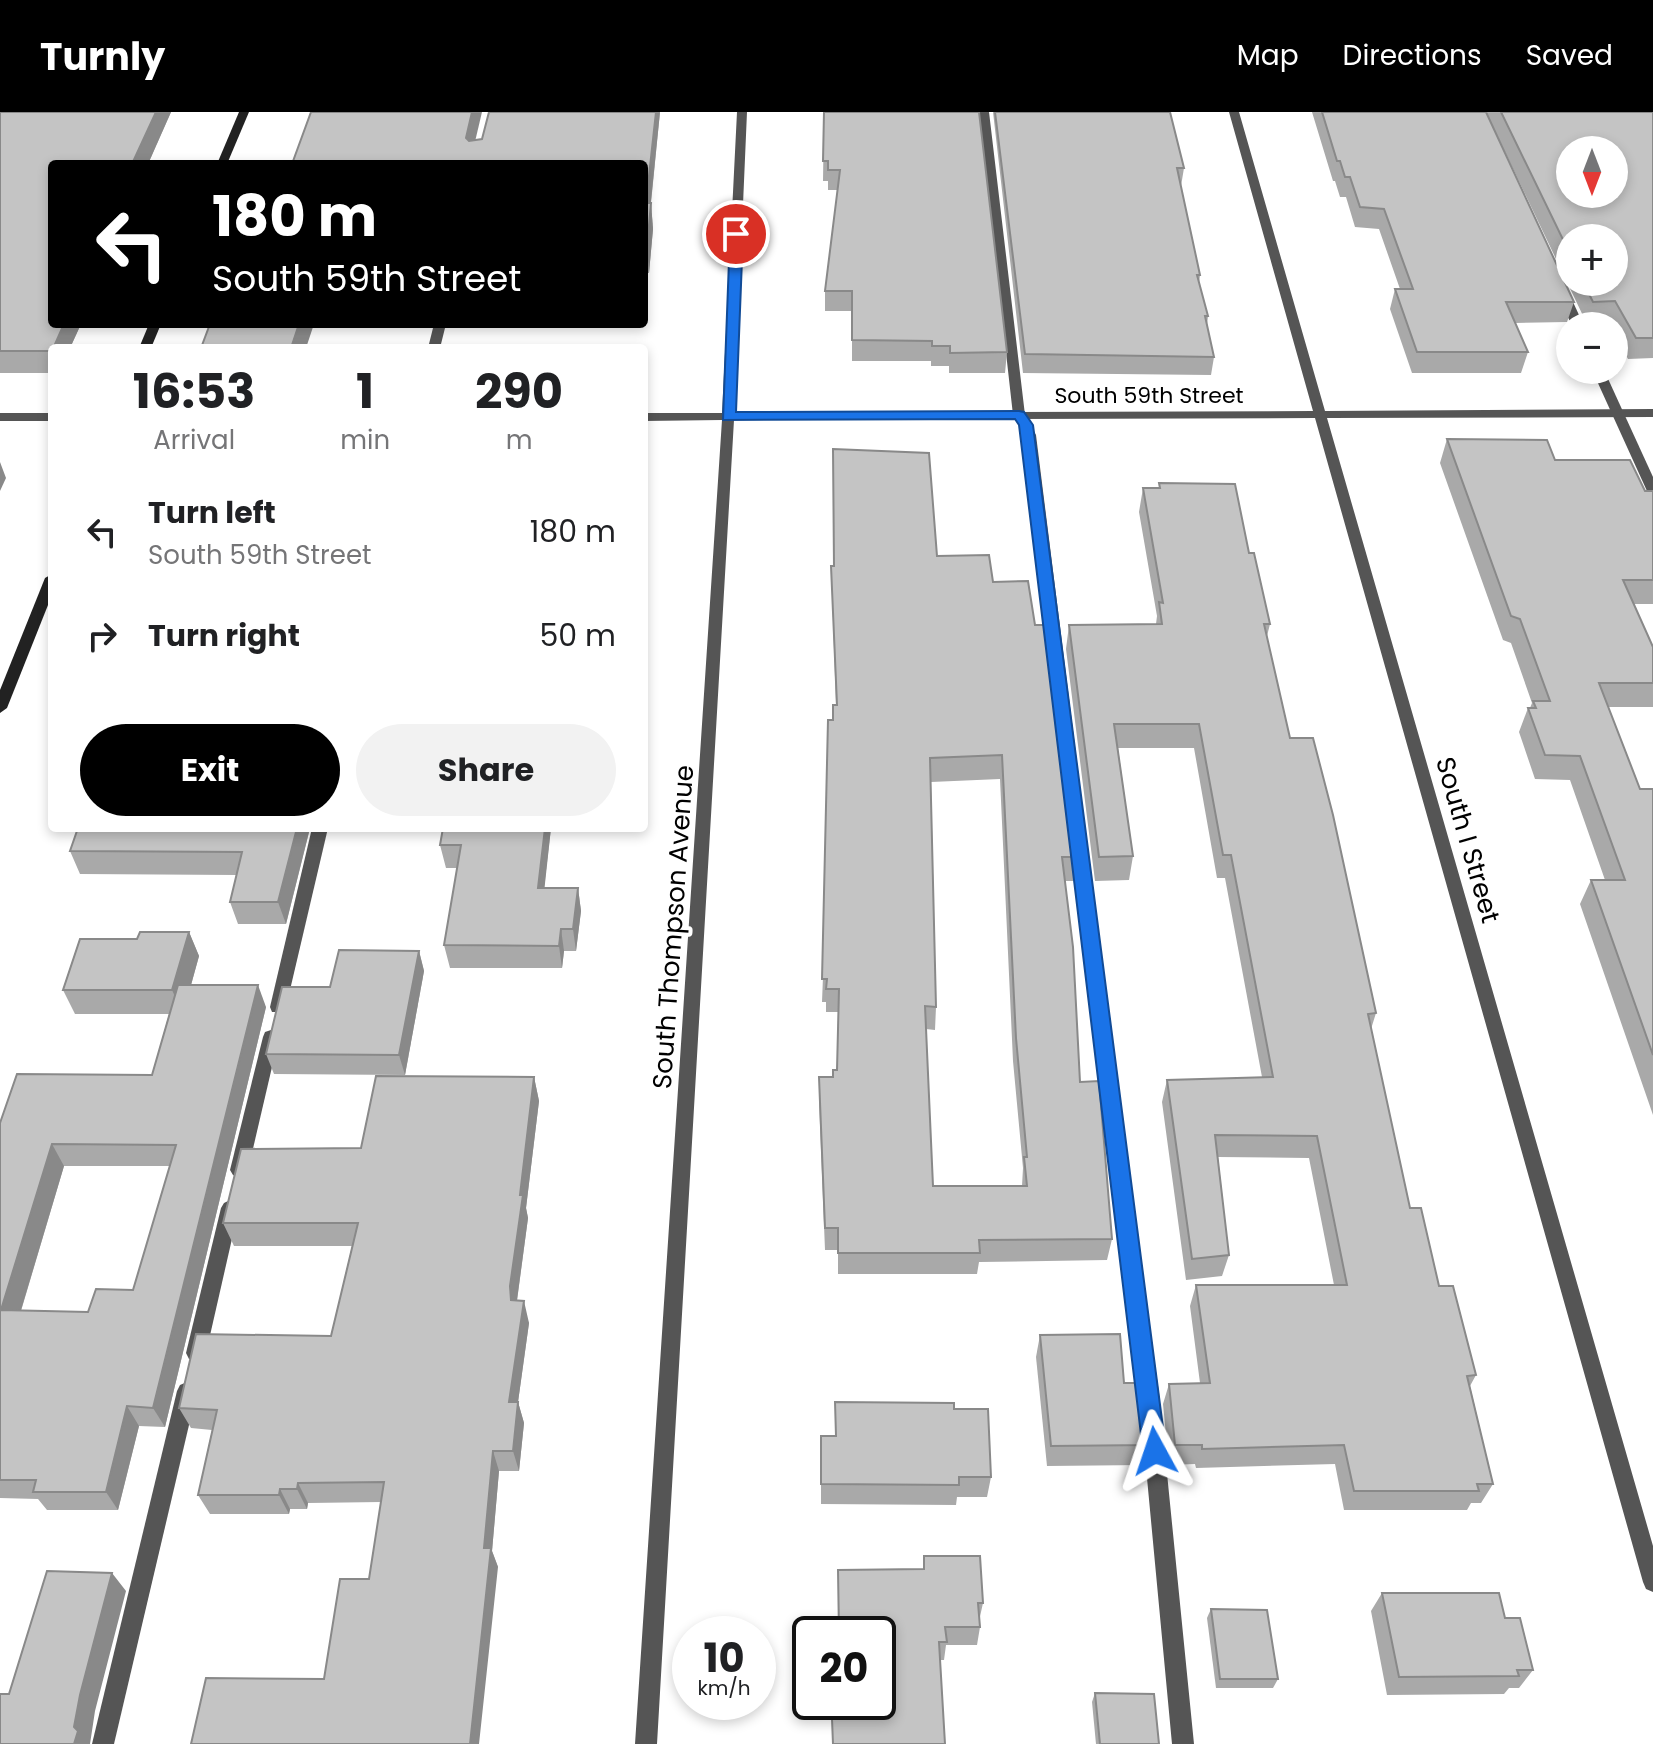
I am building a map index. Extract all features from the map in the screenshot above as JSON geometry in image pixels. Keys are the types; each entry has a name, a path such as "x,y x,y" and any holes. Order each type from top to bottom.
{"main road":[{"path":"224,160 244,112"},
{"path":"0,708 48,588"}],"street":[{"name":"South Thompson Avenue","path":"646,1744 728,417 742,112"},
{"path":"984,112 1019,415 1030,435 1149,1393 1183,1744"},
{"name":"South I Street","path":"1234,112 1653,1582"},
{"path":"1604,384 1653,491"},
{"name":"South 59th Street","path":"648,417 1653,413"},
{"path":"0,417 48,417"},
{"path":"103,1744 319,832"}],"building":[{"path":"0,112 156,112 134,160 48,160 48,328 62,328 55,344 48,344 48,351 0,351"},
{"path":"311,112 472,112 466,138 469,141 482,139 489,112 656,112 648,185 648,160 293,160"},
{"path":"824,112 979,112 1007,352 950,353 950,346 932,346 932,341 852,340 852,291 825,291 840,170 828,170 828,161 823,161"},
{"path":"995,112 1170,112 1184,168 1177,168 1214,357 1025,354"},
{"path":"1322,112 1486,112 1556,263 1556,296 1571,296 1574,302 1506,302 1528,352 1417,352 1395,289 1413,289 1384,209 1360,207 1350,177 1345,177 1340,161 1337,161"},
{"path":"1501,112 1653,112 1653,338 1636,338 1628,324 1628,312 1621,312 1615,301 1593,302 1590,296 1628,296 1628,224 1556,225"},
{"path":"648,203 651,203 648,236"},
{"path":"208,328 298,328 292,344 202,344"},
{"path":"1447,439 1547,440 1555,460 1630,460 1645,491 1653,491 1653,580 1623,580 1653,647 1653,683 1599,683 1640,789 1653,789 1653,1055 1591,880 1625,880 1580,756 1545,755 1528,708 1536,708 1533,701 1550,701 1520,619 1511,616"},
{"path":"833,449 929,453 937,556 989,555 993,582 1028,581 1035,625 1049,625 1077,857 1062,857 1073,947 1080,1082 1099,1081 1112,1239 979,1240 980,1253 838,1253 838,1228 825,1228 819,1077 833,1077 833,1070 837,1070 839,989 826,989 827,979 822,979 828,720 833,720 833,705 837,705 831,566 834,566","holes":["1002,755 1016,1038 1027,1186 933,1186 925,1006 936,1007 930,758"]},
{"path":"1159,483 1235,484 1249,553 1254,553 1270,624 1264,624 1290,738 1313,738 1333,815 1376,1013 1368,1014 1410,1208 1421,1208 1439,1286 1453,1286 1476,1375 1467,1376 1493,1484 1477,1484 1479,1491 1354,1491 1344,1445 1202,1449 1202,1445 1175,1445 1169,1384 1210,1383 1196,1285 1347,1285 1317,1136 1215,1135 1229,1255 1192,1259 1167,1080 1273,1077 1231,855 1223,855 1199,724 1114,724 1133,856 1099,857 1069,625 1162,624 1159,602 1163,603 1143,488 1160,488"},
{"path":"77,832 296,832 278,902 230,902 242,852 70,851"},
{"path":"442,832 545,832 538,888 578,888 573,929 561,929 559,946 444,945 461,845 440,845"},
{"path":"140,932 189,932 172,990 63,990 80,939 137,939"},
{"path":"339,950 419,951 399,1055 266,1054 282,987 330,987"},
{"path":"178,985 258,985 153,1408 127,1406 106,1492 33,1492 36,1480 0,1480 0,1123 17,1074 152,1075","holes":["52,1144 176,1145 133,1290 96,1289 88,1312 1,1310"]},
{"path":"376,1076 534,1077 520,1195 523,1195 510,1286 511,1300 524,1301 509,1402 518,1402 513,1451 493,1451 484,1548 491,1548 470,1744 191,1744 206,1678 324,1679 340,1579 369,1579 384,1482 298,1483 297,1489 280,1489 279,1495 198,1495 217,1410 179,1408 196,1334 331,1336 358,1223 223,1223 241,1149 361,1148"},
{"path":"1120,1334 1124,1383 1143,1383 1149,1445 1051,1446 1040,1335"},
{"path":"835,1402 954,1403 954,1409 988,1409 991,1477 959,1477 959,1485 821,1484 821,1436 836,1436"},
{"path":"924,1556 980,1556 983,1603 978,1603 980,1627 945,1627 947,1642 939,1642 945,1744 833,1744 832,1720 896,1720 896,1616 839,1616 838,1570 924,1569"},
{"path":"47,1571 112,1573 80,1695 74,1727 78,1731 74,1744 0,1744 0,1694 9,1694"},
{"path":"1382,1593 1499,1593 1505,1618 1520,1618 1533,1670 1517,1670 1519,1676 1399,1677"},
{"path":"1211,1609 1267,1610 1278,1679 1220,1679"},
{"path":"1095,1693 1154,1694 1159,1744 1100,1744"}],"route":[{"path":"736,234 728,417 1019,415 1030,435 1155,1451"}]}
